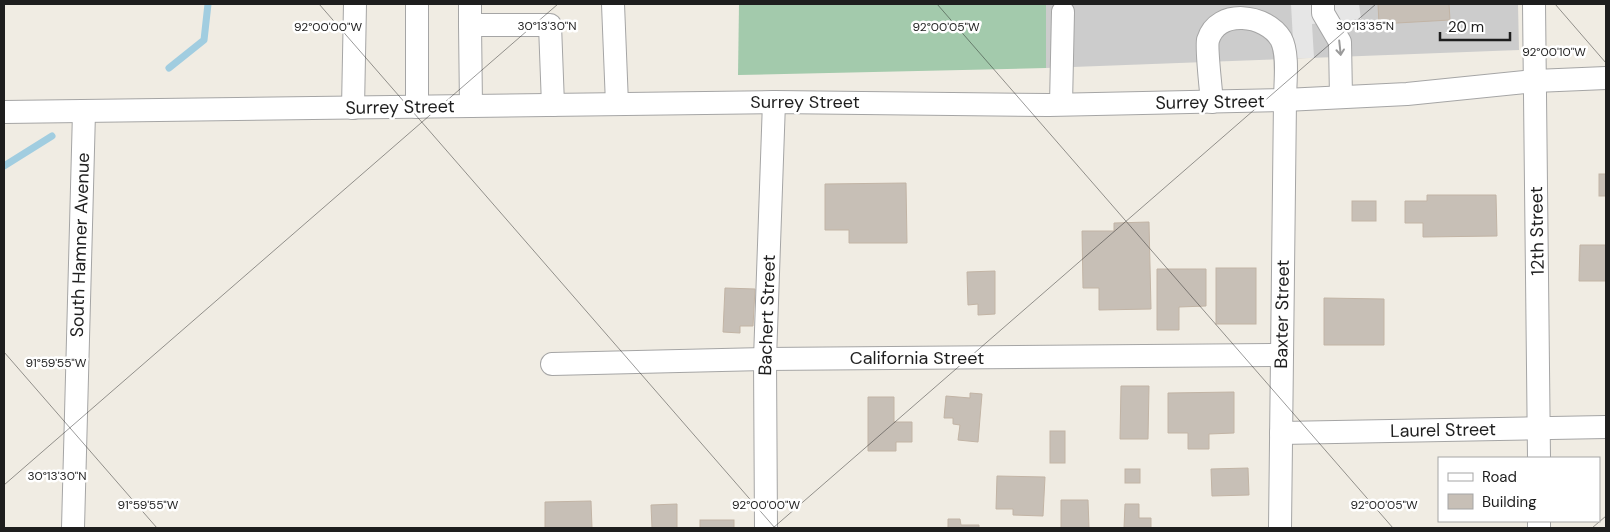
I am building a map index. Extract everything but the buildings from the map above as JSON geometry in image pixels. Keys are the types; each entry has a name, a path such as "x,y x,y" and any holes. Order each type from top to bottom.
{"street":[{"path":"353,108 355,4"},
{"path":"417,4 417,107"},
{"path":"613,4 617,104"},
{"path":"1323,4 1323,13 1340,42 1341,97"},
{"name":"12th Street","path":"1534,4 1539,457"},
{"path":"1061,104 1063,12"},
{"path":"471,106 470,14 550,25 553,105"},
{"path":"1212,102 1208,41 1214,30 1226,20 1236,18 1250,19 1261,23 1280,38 1285,50 1285,100"},
{"name":"Surrey Street","path":"4,112 774,102 1061,104 1212,102 1406,94 1535,81 1606,78"},
{"name":"Baxter Street","path":"1280,528 1285,100"},
{"name":"Bachert Street","path":"766,528 765,359 774,102"},
{"name":"South Hamner Avenue","path":"73,528 84,112"},
{"name":"California Street","path":"552,364 765,359 1282,355"},
{"name":"Laurel Street","path":"1281,433 1606,427"}],"shaded area":[{"path":"1046,4 1518,4 1519,50 1046,68"},
{"path":"1291,4 1359,4 1361,19 1312,24 1314,58 1294,58"}],"green space":[{"path":"739,4 1046,4 1046,68 738,75"}],"waterway":[{"path":"169,68 204,40 208,4"},
{"path":"4,166 52,136"}]}
